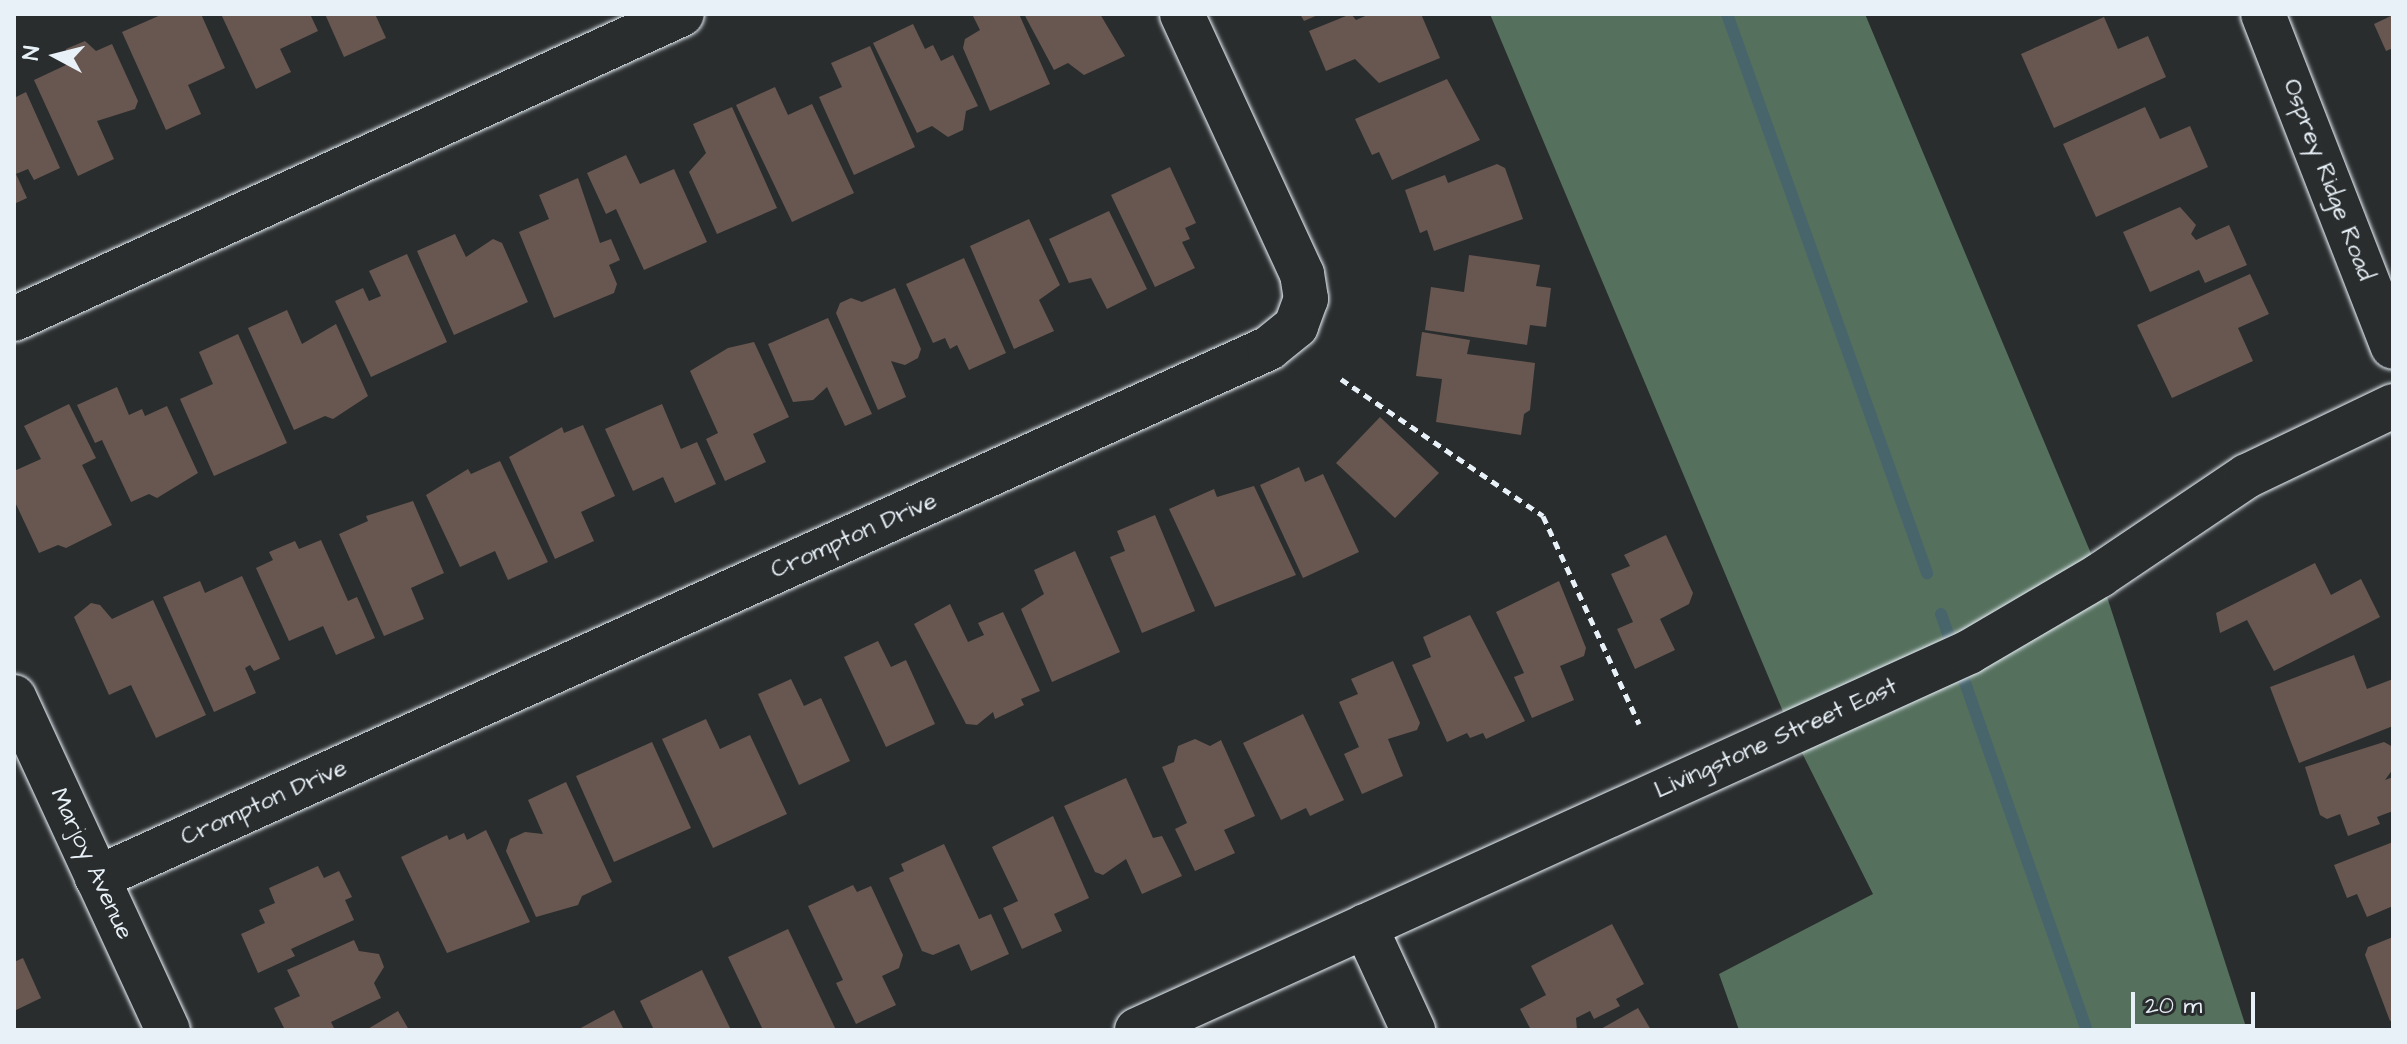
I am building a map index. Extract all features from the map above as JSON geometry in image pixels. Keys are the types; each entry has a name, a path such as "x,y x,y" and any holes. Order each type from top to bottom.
{"street":[{"path":"14,319 682,14"},
{"name":"Crompton Drive","path":"97,878 1269,348 1296,326 1306,299 1302,274 1182,14"},
{"name":"Osprey Ridge Road","path":"2263,14 2393,347"},
{"name":"Livingstone Street East","path":"1137,1030 1969,652 2100,575 2247,476 2393,406"},
{"name":"Marjoy Avenue","path":"14,697 168,1030"},
{"path":"1365,926 1413,1030"}],"path":[{"path":"1341,379 1543,516 1639,724"}],"green space":[{"path":"1490,14 1865,14 2100,575 2247,1030 1739,1030 1719,974 1873,894 1792,733"}],"building":[{"path":"163,14 201,14 225,68 188,85 201,114 166,130 122,32"},
{"path":"221,14 310,14 318,31 280,49 291,72 256,89"},
{"path":"325,14 375,14 386,38 344,57"},
{"path":"972,14 1019,14 1050,84 990,111 963,48 965,39 980,30"},
{"path":"1024,14 1100,14 1125,56 1084,75 1068,63 1054,70"},
{"path":"1300,14 1320,14 1304,21"},
{"path":"1351,14 1356,20 1370,14 1421,14 1440,58 1379,83 1355,59 1326,71 1309,31"},
{"path":"2393,15 2393,48 2386,51 2374,24"},
{"path":"2104,17 2118,49 2148,36 2166,77 2054,128 2021,54"},
{"path":"913,24 925,49 933,45 941,61 953,55 978,106 966,111 963,130 948,137 932,126 917,133 873,43"},
{"path":"85,41 96,51 112,44 138,101 135,109 97,121 114,159 78,176 34,80 66,65 66,49"},
{"path":"870,46 915,147 854,175 819,97 842,87 831,63"},
{"path":"1447,79 1480,140 1392,180 1379,152 1372,155 1355,119"},
{"path":"775,87 788,115 812,104 854,193 792,222 736,105"},
{"path":"26,92 60,168 34,180 28,169 16,174 27,198 14,204 14,98"},
{"path":"732,107 777,208 717,234 689,172 706,153 693,124"},
{"path":"2145,107 2160,139 2190,126 2208,167 2096,217 2063,144"},
{"path":"626,155 640,184 674,169 707,242 644,270 616,209 606,214 587,173"},
{"path":"1497,164 1505,168 1523,219 1434,251 1427,230 1420,233 1405,190 1445,175 1448,183"},
{"path":"1170,167 1196,223 1185,228 1190,239 1182,242 1195,268 1155,287 1111,195"},
{"path":"578,178 600,243 611,239 620,260 609,265 617,284 614,293 554,318 519,232 549,219 539,195"},
{"path":"2180,207 2196,225 2191,234 2196,240 2229,225 2247,265 2205,283 2199,270 2150,292 2123,232"},
{"path":"1109,211 1147,289 1107,309 1091,278 1069,283 1049,239"},
{"path":"1029,219 1060,285 1039,300 1054,331 1014,349 970,246"},
{"path":"455,234 466,257 493,239 502,243 528,302 454,335 417,251"},
{"path":"407,254 447,342 371,377 335,301 363,288 369,301 381,296 369,271"},
{"path":"1469,255 1540,265 1536,286 1551,288 1546,327 1530,325 1527,345 1425,330 1431,287 1464,292"},
{"path":"964,258 1006,353 969,370 957,345 950,349 945,338 933,343 906,284"},
{"path":"2250,274 2269,314 2238,328 2253,361 2172,398 2137,325"},
{"path":"895,288 921,349 918,358 905,365 891,361 906,397 878,410 836,313 840,303 851,298 862,302"},
{"path":"287,310 302,344 336,324 368,396 333,419 325,416 294,430 248,328"},
{"path":"828,318 872,414 845,426 827,387 813,400 793,402 768,344"},
{"path":"1422,332 1470,340 1467,354 1535,363 1530,410 1524,414 1521,435 1436,422 1442,379 1416,376"},
{"path":"238,334 287,443 214,476 180,399 213,384 199,352"},
{"path":"754,342 789,417 753,434 766,462 725,481 706,439 718,433 690,371 728,348"},
{"path":"117,387 129,415 142,409 145,416 167,406 198,473 157,498 149,494 131,502 102,440 95,443 77,405"},
{"path":"69,404 96,458 82,465 112,525 66,548 58,545 39,553 14,500 14,471 41,459 24,426"},
{"path":"662,404 681,449 697,442 716,484 675,503 663,477 633,491 605,429"},
{"path":"1380,417 1439,473 1395,518 1336,463"},
{"path":"583,425 615,496 581,512 594,541 555,559 509,457 562,427 564,433"},
{"path":"500,461 548,562 508,580 495,551 460,567 426,495 468,469 471,474"},
{"path":"1299,467 1305,482 1323,474 1359,552 1303,578 1260,485"},
{"path":"1254,486 1296,575 1215,607 1169,509 1214,489 1217,497"},
{"path":"413,501 444,573 411,588 424,619 384,636 339,534 368,521 366,516"},
{"path":"1155,515 1195,611 1142,633 1110,557 1125,551 1117,531"},
{"path":"1666,535 1693,593 1689,604 1660,619 1675,650 1635,669 1617,629 1633,622 1611,574 1630,566 1624,555"},
{"path":"321,540 348,601 357,597 375,638 336,655 323,626 289,641 256,568 273,560 269,552 295,541 299,549"},
{"path":"1075,551 1120,652 1052,682 1021,609 1044,594 1034,570"},
{"path":"2315,563 2331,595 2361,579 2380,617 2274,671 2247,620 2220,633 2216,613"},
{"path":"242,576 280,659 254,671 250,665 245,668 256,693 214,712 163,597 200,581 205,593"},
{"path":"1559,581 1586,648 1584,656 1560,666 1574,700 1532,718 1514,677 1524,673 1496,612"},
{"path":"153,600 206,715 156,738 131,685 109,695 74,617 91,603 100,605 112,619"},
{"path":"950,604 968,642 984,635 978,623 1003,612 1040,691 1021,699 1024,705 995,719 993,712 977,725 966,724 914,624"},
{"path":"1470,615 1525,721 1486,739 1483,733 1470,738 1467,733 1447,742 1412,665 1431,657 1423,637"},
{"path":"878,641 891,667 906,660 935,724 886,747 844,657"},
{"path":"2354,655 2367,689 2393,679 2393,726 2299,763 2270,687"},
{"path":"1393,661 1420,723 1417,730 1388,739 1403,776 1362,794 1344,754 1359,747 1339,702 1358,694 1351,679"},
{"path":"791,679 804,706 821,698 850,761 799,785 758,694"},
{"path":"1303,714 1344,800 1310,816 1306,808 1281,820 1243,743"},
{"path":"706,719 720,749 750,735 787,814 713,848 662,739"},
{"path":"1195,739 1210,746 1221,740 1255,816 1224,830 1235,853 1195,871 1175,829 1187,823 1162,767 1174,762 1178,746"},
{"path":"652,742 691,828 614,862 576,776"},
{"path":"2384,742 2393,747 2393,769 2385,780 2393,777 2393,811 2377,817 2380,824 2348,836 2340,814 2327,819 2320,815 2305,767"},
{"path":"1126,778 1153,838 1162,836 1182,876 1142,894 1126,859 1103,875 1095,872 1064,806"},
{"path":"566,782 612,882 582,896 578,905 536,917 506,851 510,839 525,832 543,834 528,800"},
{"path":"1053,816 1089,898 1054,914 1062,931 1022,949 1003,908 1018,901 992,847"},
{"path":"486,830 530,922 447,953 401,857 447,835 449,840 464,833 467,840"},
{"path":"2393,842 2393,906 2367,917 2357,894 2347,898 2334,865"},
{"path":"944,844 979,919 991,914 1009,954 971,971 959,944 933,955 922,951 889,878 904,871 901,864"},
{"path":"318,866 324,878 339,871 352,897 345,900 354,920 291,949 295,956 258,973 241,934 265,923 259,910 275,903 269,888"},
{"path":"853,885 857,892 871,886 903,955 899,968 882,976 896,1005 856,1024 836,983 843,980 808,906"},
{"path":"1612,924 1644,984 1616,999 1620,1006 1594,1019 1590,1011 1576,1018 1577,1030 1531,1030 1520,1009 1546,995 1531,966"},
{"path":"788,929 836,1030 763,1030 728,957"},
{"path":"2393,937 2393,1020 2390,1021 2365,955 2368,947"},
{"path":"354,940 359,951 379,954 384,967 374,983 381,998 331,1022 335,1030 285,1030 274,1008 300,996 287,970"},
{"path":"23,958 41,998 14,1011 14,962"},
{"path":"702,970 731,1030 654,1030 640,1001"},
{"path":"1638,1008 1651,1030 1599,1030"},
{"path":"614,1010 624,1030 577,1030"},
{"path":"398,1011 409,1030 366,1030"}],"waterway":[{"path":"1727,14 1927,573"},
{"path":"1941,614 2087,1030"}]}
